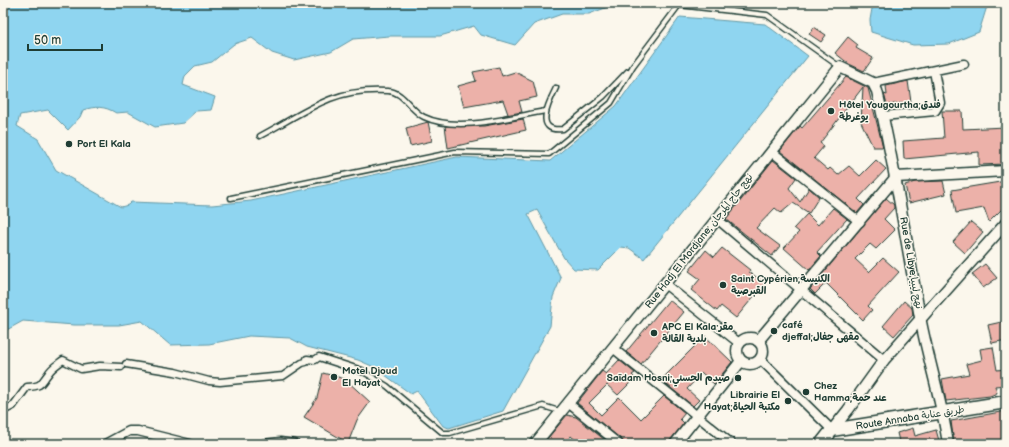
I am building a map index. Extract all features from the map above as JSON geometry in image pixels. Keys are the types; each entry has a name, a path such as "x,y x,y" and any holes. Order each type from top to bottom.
{"main road":[{"name":"Route Annaba طريق عنابة","path":"832,430 944,414 1006,402"},
{"path":"821,444 832,430"}],"street":[{"path":"840,67 873,83 964,64"},
{"name":"Rue Hadj El Mordjane; نهج حاج المرجان","path":"535,444 666,285 716,218 840,67"},
{"path":"883,116 935,111 940,103 934,71"},
{"name":"Rue de Libye;نهج ليبيا","path":"873,83 877,91 896,177 920,318 944,414 948,444"},
{"path":"771,151 860,222"},
{"path":"758,341 801,288 860,222 896,177 1006,171"},
{"path":"716,218 801,288 884,360"},
{"path":"760,359 832,430 884,360 920,318 1002,231 1006,222"},
{"path":"666,285 739,343"},
{"path":"750,338 758,341 762,347 760,359 753,364 741,361 736,350 739,343 750,338"},
{"path":"614,349 732,444"},
{"path":"3,411 13,406 27,387 42,384 47,374 62,360 82,368 124,365 176,372 203,380 220,382 283,376 302,363 306,362 307,359 315,360 319,357 362,371"},
{"path":"676,444 741,361"},
{"path":"568,403 619,444"},
{"path":"105,444 129,431 138,431 190,444"},
{"path":"264,444 280,442 295,444"}],"lane":[{"path":"231,198 455,152 548,154 611,103 633,66 679,5 767,15 840,67"},
{"path":"556,88 545,111 546,122 550,128 556,130 563,129 603,97 633,66"},
{"path":"260,136 330,99 345,95 390,90 402,97 412,108 424,117 441,122 476,124 545,111"},
{"path":"362,371 387,386 443,433 450,433 543,406 561,412"}],"water":[{"path":"3,3 612,3 608,7 589,14 562,14 534,24 515,45 481,35 474,26 440,36 389,36 353,39 331,52 294,60 272,53 252,38 234,44 212,62 195,66 185,76 183,85 215,97 211,110 196,111 183,123 155,127 128,112 116,113 108,109 96,107 83,110 80,117 68,130 48,110 20,115 17,126 38,139 56,170 121,207 128,205 131,202 212,205 251,201 457,157 550,161 616,106 680,17 765,24 808,56 644,259 629,248 621,247 598,270 574,269 564,258 537,210 528,214 561,278 553,297 550,326 503,411 449,428 443,426 417,391 411,394 374,367 358,360 307,347 290,338 249,336 209,344 170,345 142,321 119,325 74,325 23,321 3,332"},
{"path":"873,3 988,3 979,32 949,44 913,45 871,32 870,20"}],"building":[{"path":"814,27 826,35 821,42 809,34"},
{"path":"848,37 858,45 856,48 873,58 864,71 849,64 835,53"},
{"path":"499,67 502,76 515,72 533,81 537,97 519,101 522,112 500,116 508,114 503,100 464,107 458,86 476,81 473,72"},
{"path":"846,77 868,88 883,147 873,147 861,122 863,87 820,143 824,146 814,158 828,170 830,168 838,175 849,166 860,176 876,160 886,169 858,199 864,205 857,213 780,151 800,126 802,128"},
{"path":"908,81 911,102 887,105 884,94 887,95 886,86"},
{"path":"942,111 962,111 963,129 1006,127 1006,164 979,165 979,152 904,159 903,141 944,138"},
{"path":"523,119 526,130 448,148 445,126 484,126"},
{"path":"428,122 432,141 410,146 406,128"},
{"path":"773,160 796,178 789,188 800,202 809,188 819,197 809,213 793,203 781,213 775,208 756,228 780,246 772,256 726,219"},
{"path":"943,181 946,194 909,203 905,185 915,182"},
{"path":"1006,181 1006,205 989,222 984,208 956,213 952,190"},
{"path":"886,198 894,205 894,208 884,219 895,230 876,249 870,244 855,259 869,272 883,258 899,272 868,306 872,310 863,320 826,283 815,294 810,289"},
{"path":"833,208 850,221 847,219 817,252 821,256 809,270 784,248 799,232 794,228 807,214 818,225"},
{"path":"971,222 983,232 965,253 953,242"},
{"name":"Saint Cypérien;الكنيسة القبرصية","path":"722,248 750,270 749,272 765,283 736,318 721,306 717,311 691,290 700,279 689,271 706,250 714,257"},
{"path":"985,264 997,278 983,288 972,274"},
{"name":"APC El Kala;مقر بلدية القالة","path":"669,300 684,312 641,364 626,352"},
{"path":"904,301 912,308 913,315 894,336 883,326"},
{"path":"1006,321 1006,340 992,343 988,325"},
{"path":"705,336 732,362 714,384 702,373 687,389 699,400 693,406 661,380"},
{"path":"993,347 997,370 1005,369 1006,385 995,386 997,393 990,396 946,401 942,379 969,374 966,364 982,360 980,349"},
{"path":"619,360 635,373 632,375 635,378 618,395 607,385 589,403 601,415 619,397 641,419 664,396 685,413 680,419 684,423 667,444 624,444 622,440 577,403 602,371 606,374"},
{"path":"323,373 345,379 370,402 357,420 348,443 304,417 317,398"},
{"path":"1006,411 1006,444 982,444 981,442 972,444 954,444 951,421"},
{"path":"567,415 576,417 610,444 580,444 571,436 564,444 543,444"},
{"path":"913,428 915,436 936,430 940,444 895,444 895,442 899,441 897,433"}],"place":[{"name":"Hôtel Yougourtha;فندق يوغرطة","path":"831,111"},
{"name":"Port El Kala","path":"69,144"},
{"name":"Saint Cypérien;الكنيسة القبرصية","path":"723,285"},
{"name":"café djeffal;مقهى جفال","path":"774,331"},
{"name":"APC El Kala;مقر بلدية القالة","path":"654,333"},
{"name":"Motel Djoud El Hayat","path":"334,377"},
{"name":"Saïdam Hosni;صيدم الحسني","path":"738,378"},
{"name":"Chez Hamma;عند حمة","path":"806,392"},
{"name":"Librairie El Hayat;مكتبة الحياة","path":"788,401"}]}
